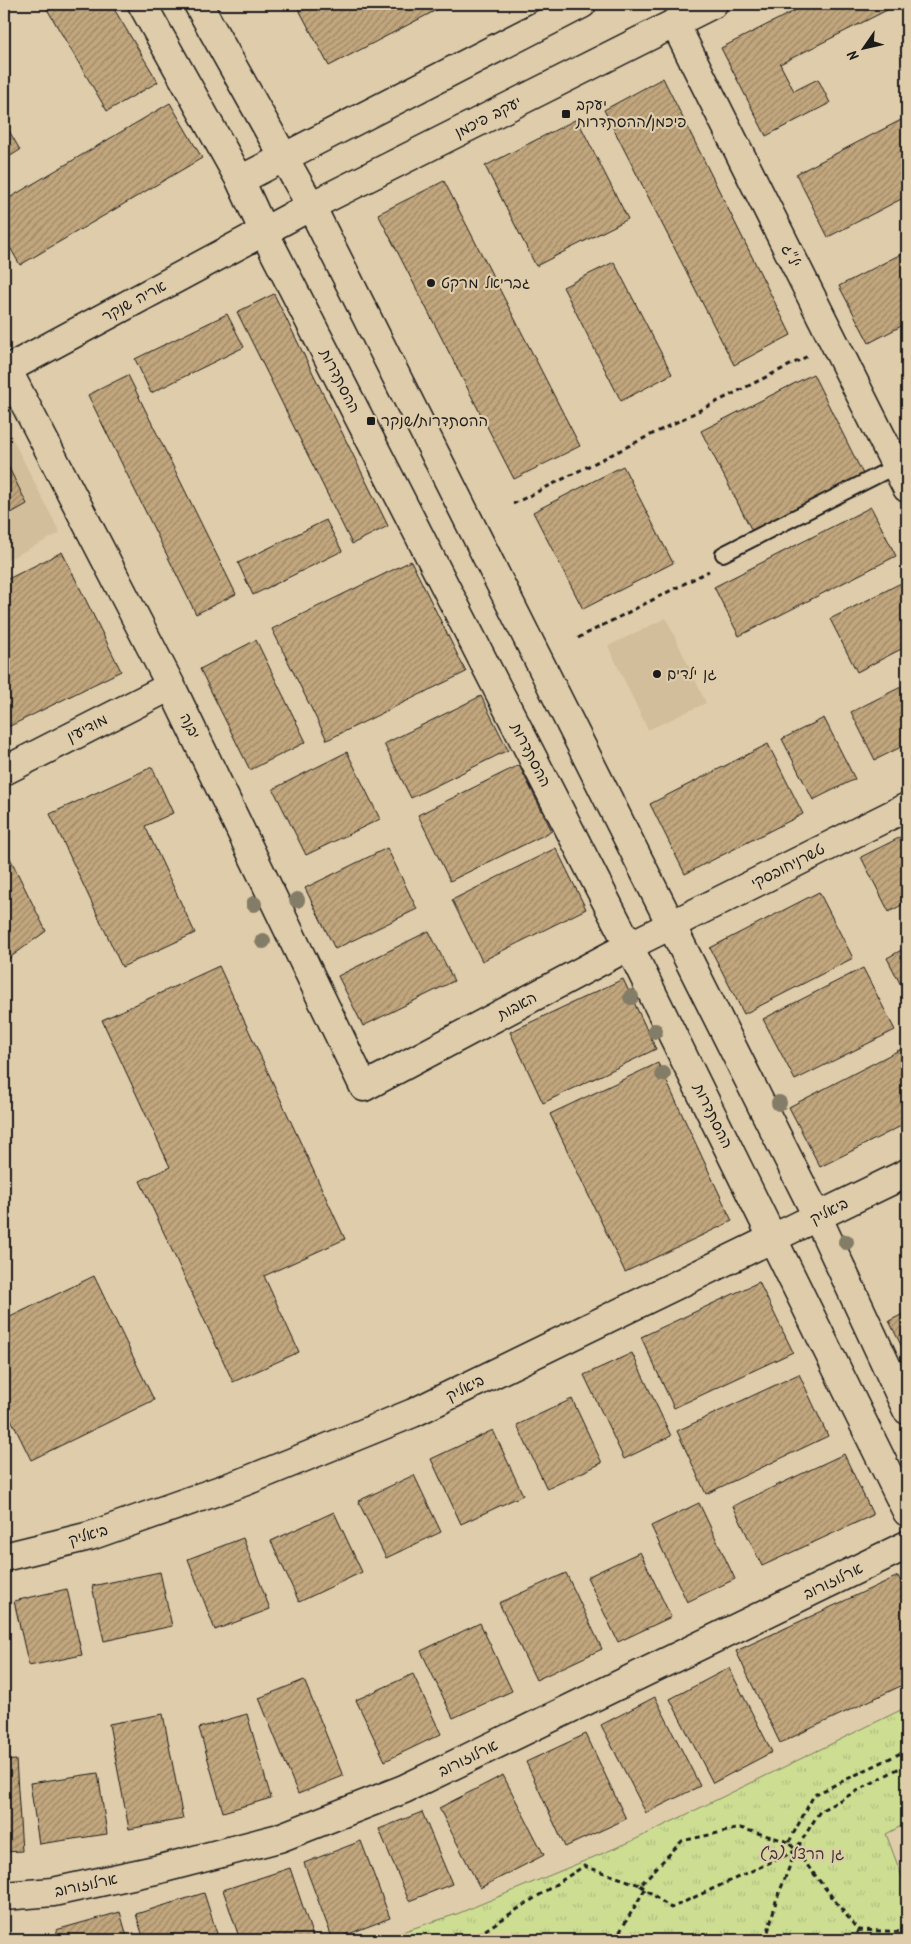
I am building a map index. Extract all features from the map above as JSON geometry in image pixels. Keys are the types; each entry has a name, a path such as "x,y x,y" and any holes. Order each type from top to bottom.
{"street":[{"name":"ההסתדרות","path":"142,4 240,180 264,232 629,946 907,1512"},
{"path":"198,4 311,206 670,926 817,1216 907,1410"},
{"path":"240,180 283,156 582,4"},
{"name":"יעקב פיכמן","path":"264,232 311,206 713,4"},
{"name":"יל\"ג","path":"675,24 902,477"},
{"name":"אריה שנקר","path":"5,370 264,232"},
{"name":"יבנה","path":"5,370 171,686 364,1088"},
{"name":"מודיעין","path":"4,771 171,686"},
{"name":"טשרניחובסקי","path":"670,926 907,807"},
{"name":"האבות","path":"364,1088 629,946 670,926"},
{"name":"ביאליק","path":"4,1557 90,1536 218,1491 413,1413 907,1173"},
{"name":"ארלוזורוב","path":"4,1896 53,1892 160,1869 279,1838 404,1789 907,1545"}],"lane":[{"path":"723,554 902,477"}],"path":[{"path":"513,504 835,343"},
{"path":"790,1842 814,1795 907,1750"},
{"path":"766,1940 776,1902 796,1850 820,1811 907,1764"},
{"path":"640,1885 682,1841 740,1828 790,1842 858,1930 907,1932"},
{"path":"470,1940 584,1866 640,1885 671,1908 796,1850"},
{"path":"615,1940 645,1889"},
{"path":"854,1940 858,1930"}],"shaded area":[{"path":"4,422 60,533 5,561 4,559"},
{"name":"גן ילדים","path":"666,618 706,703 648,730 608,646"}],"green space":[{"name":"גן הרצל (ב')","path":"907,1707 907,1823 886,1834 907,1890 907,1940 377,1940 457,1914 630,1842"}],"building":[{"path":"44,4 111,4 158,82 107,111"},
{"path":"296,4 448,4 329,66"},
{"path":"808,4 899,4 780,64 794,91 818,79 830,103 766,136 721,48"},
{"path":"663,78 791,335 734,365 604,110"},
{"path":"170,103 202,158 20,265 4,237 4,201"},
{"path":"907,117 907,196 828,237 796,174"},
{"path":"577,119 628,219 536,266 485,166"},
{"path":"4,122 20,150 4,160"},
{"path":"444,181 580,446 514,479 378,214"},
{"path":"907,251 907,323 869,343 839,286"},
{"path":"614,262 672,374 621,401 563,287"},
{"path":"274,294 388,526 352,544 237,312"},
{"path":"227,314 244,347 151,393 135,359"},
{"path":"813,374 863,474 752,531 701,431"},
{"path":"128,375 236,594 196,614 88,395"},
{"path":"4,458 27,504 4,517"},
{"path":"623,466 673,563 583,609 533,512"},
{"path":"871,507 896,556 739,636 714,587"},
{"path":"326,520 342,551 253,595 238,563"},
{"path":"62,552 121,671 6,728 4,722 4,581"},
{"path":"411,561 466,672 327,740 272,629"},
{"path":"907,580 907,646 857,672 830,619"},
{"path":"256,640 306,742 250,770 200,669"},
{"path":"907,684 907,744 875,760 851,712"},
{"path":"481,696 508,750 411,798 384,744"},
{"path":"824,718 855,779 813,800 782,739"},
{"path":"768,744 803,814 685,874 650,804"},
{"path":"347,752 380,819 306,855 273,789"},
{"path":"519,765 552,831 450,881 418,815"},
{"path":"152,767 173,813 145,826 195,933 122,967 50,814"},
{"path":"907,834 907,902 889,912 861,857"},
{"path":"387,848 417,909 335,949 305,888"},
{"path":"556,848 586,909 482,961 452,900"},
{"path":"8,854 46,931 4,962 4,855"},
{"path":"819,892 853,958 744,1014 710,948"},
{"path":"429,931 454,981 363,1026 338,976"},
{"path":"907,947 907,997 887,958"},
{"path":"219,966 345,1239 264,1276 299,1352 233,1382 140,1181 170,1167 102,1020"},
{"path":"863,968 895,1030 795,1080 763,1019"},
{"path":"623,979 656,1049 543,1103 510,1032"},
{"path":"907,1046 907,1123 820,1167 789,1107"},
{"path":"658,1063 732,1221 625,1272 550,1114"},
{"path":"94,1276 154,1400 31,1460 4,1405 4,1320"},
{"path":"759,1282 793,1352 674,1408 641,1337"},
{"path":"907,1312 907,1357 889,1321"},
{"path":"632,1353 671,1436 624,1459 584,1375"},
{"path":"799,1374 828,1436 706,1494 677,1431"},
{"path":"572,1399 602,1463 547,1489 517,1425"},
{"path":"493,1430 523,1495 461,1524 431,1459"},
{"path":"844,1454 873,1515 762,1566 733,1506"},
{"path":"414,1475 441,1532 386,1558 358,1501"},
{"path":"699,1503 735,1579 687,1602 651,1526"},
{"path":"334,1512 362,1572 299,1602 271,1541"},
{"path":"243,1538 270,1609 215,1630 188,1559"},
{"path":"640,1552 671,1617 618,1642 587,1577"},
{"path":"160,1572 172,1626 104,1641 92,1586"},
{"path":"566,1573 602,1649 536,1680 499,1603"},
{"path":"898,1576 907,1595 907,1683 780,1743 736,1651"},
{"path":"67,1589 82,1655 29,1666 14,1601"},
{"path":"480,1623 512,1691 453,1718 421,1651"},
{"path":"729,1668 772,1752 713,1783 670,1699"},
{"path":"413,1674 441,1734 385,1761 356,1700"},
{"path":"304,1680 343,1776 298,1794 259,1698"},
{"path":"655,1697 700,1786 646,1813 601,1725"},
{"path":"163,1714 183,1819 129,1829 109,1724"},
{"path":"247,1714 271,1798 223,1812 199,1728"},
{"path":"586,1734 626,1819 565,1847 526,1762"},
{"path":"16,1760 22,1851 4,1852 4,1761"},
{"path":"98,1773 107,1834 39,1844 30,1783"},
{"path":"503,1775 544,1855 480,1888 439,1808"},
{"path":"422,1812 452,1884 409,1901 379,1829"},
{"path":"361,1841 390,1918 333,1940 304,1863"},
{"path":"290,1868 314,1940 240,1940 223,1890"},
{"path":"204,1893 219,1940 144,1940 136,1914"},
{"path":"120,1912 128,1940 59,1940 56,1930"}],"place":[{"name":"יעקב פיכמן/ההסתדרות","path":"566,114"},
{"name":"גבריאל מרקט","path":"431,283"},
{"name":"ההסתדרות/שנקר","path":"371,421"},
{"name":"גן ילדים","path":"657,674"}]}
